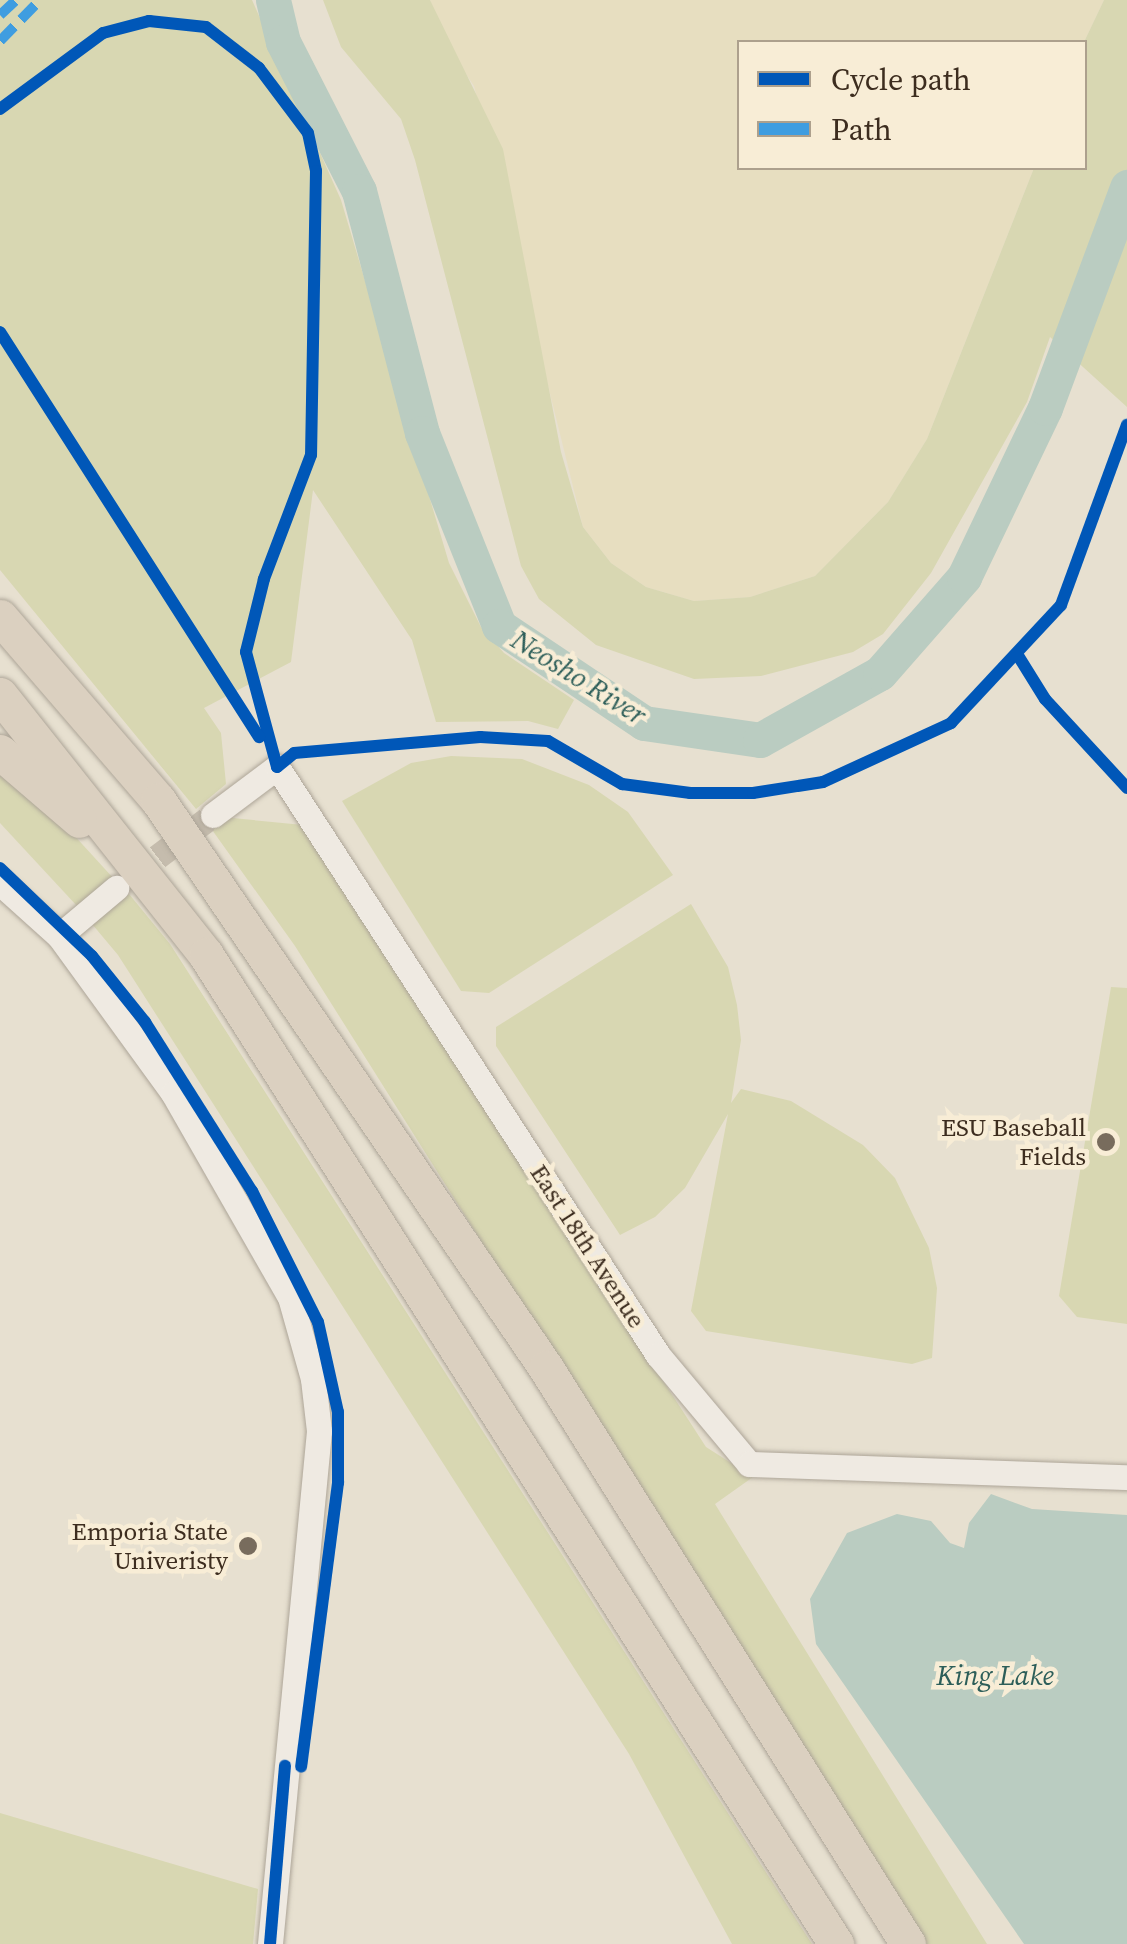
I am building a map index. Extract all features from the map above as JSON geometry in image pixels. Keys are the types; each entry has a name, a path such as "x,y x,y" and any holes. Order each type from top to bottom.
{"highway":[{"path":"3,618 158,800 546,1368 908,1944"},
{"path":"0,695 179,921 836,1944"},
{"path":"0,752 36,776 179,921"}],"street":[{"name":"East 18th Avenue","path":"213,815 278,767 658,1356 749,1464 1127,1477"},
{"path":"0,883 60,936 173,1094 290,1297 313,1379 320,1431 270,1944"},
{"path":"60,936 116,888"}],"shaded area":[{"path":"430,0 1104,0 1085,40 737,40 737,170 1033,170 927,439 888,502 815,576 750,597 694,601 646,587 611,563 583,527 474,86 446,44"}],"green space":[{"path":"0,0 252,0 341,200 449,563 481,627 504,653 574,700 558,729 528,721 436,722 412,640 313,490 291,662 204,708 221,733 226,784 196,809 0,570"},
{"path":"323,0 430,0 503,149 561,452 583,527 611,563 646,587 694,601 750,597 815,576 888,502 927,439 1033,170 1087,170 1085,40 1104,0 1127,0 1127,407 1050,337 1027,402 931,573 883,634 853,652 761,676 694,679 596,645 539,599 521,566 401,119 341,47"},
{"path":"451,756 522,759 589,785 628,812 673,875 489,993 461,991 342,801 411,763"},
{"path":"0,767 61,821 115,880 77,906 0,823"},
{"path":"222,817 303,825 706,1447 753,1477 715,1504 987,1944 924,1944 295,946 210,827"},
{"path":"129,894 170,944 812,1944 732,1944 629,1754 118,955 92,924"},
{"path":"691,904 728,967 737,1005 741,1040 731,1103 741,1089 791,1101 863,1145 895,1178 929,1248 937,1288 932,1358 912,1364 706,1331 691,1311 728,1114 685,1188 655,1217 620,1235 496,1046 496,1027"},
{"name":"ESU Baseball Fields","path":"1111,987 1127,988 1127,1324 1077,1317 1059,1296"},
{"path":"0,1813 258,1889 253,1944 0,1944"}],"water":[{"name":"King Lake","path":"991,1494 1032,1509 1127,1515 1127,1944 1024,1944 816,1644 810,1599 847,1533 897,1514 931,1521 950,1543 964,1548 969,1523"}],"waterway":[{"name":"Neosho River","path":"273,0 283,42 359,191 422,433 499,626 644,723 760,740 880,673 964,577 1045,408 1127,187"}],"tunnel":[{"path":"128,879 213,815"}],"marked path":[{"path":"0,15 16,0"},
{"path":"0,41 40,0"}],"cycle path":[{"path":"0,109 103,33 149,21 206,27 259,68 308,133 316,171 311,455 264,579 246,652 277,767"},
{"path":"0,332 259,737"},
{"path":"277,767 294,753 480,737 548,741 622,784 690,793 753,793 823,782 951,723 1061,605 1127,425"},
{"path":"1017,654 1045,699 1127,788"},
{"path":"0,868 92,956 145,1022 252,1191 318,1322 338,1412 338,1483 301,1767"},
{"path":"270,1944 285,1766"}],"place":[{"name":"ESU Baseball Fields","path":"1106,1142"},
{"name":"Emporia State Univeristy","path":"248,1546"}]}
